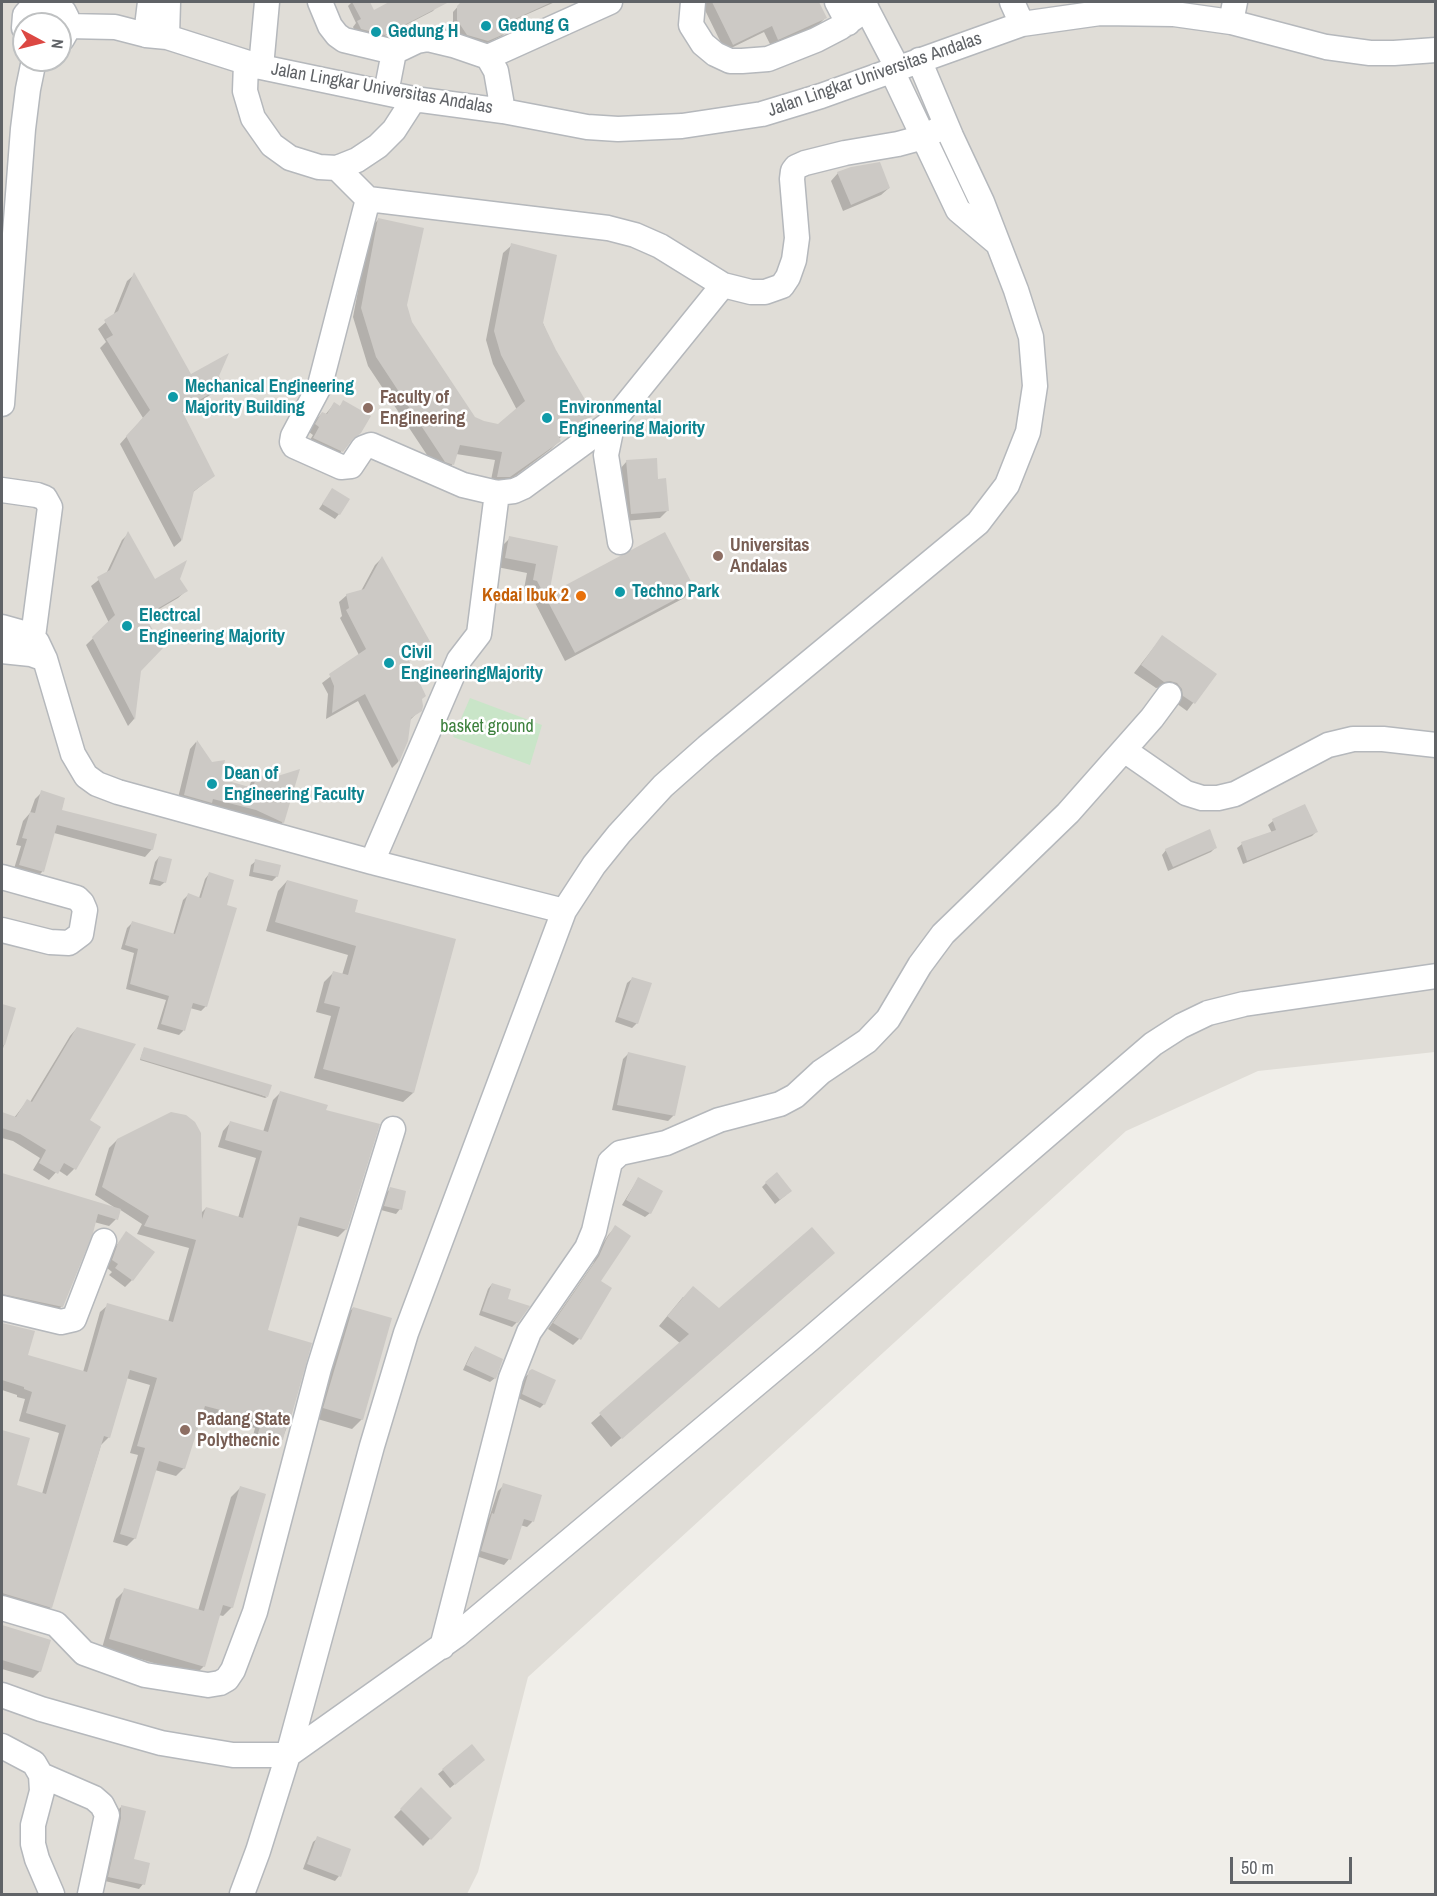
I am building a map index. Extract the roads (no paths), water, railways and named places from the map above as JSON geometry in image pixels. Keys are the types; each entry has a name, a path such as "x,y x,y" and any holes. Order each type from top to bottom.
{"street":[{"name":"Jalan Lingkar Universitas Andalas","path":"26,12 41,2 47,2 55,12"},
{"path":"150,2 156,36"},
{"path":"156,36 168,2"},
{"path":"267,2 254,65 245,91 253,118 272,145 290,158 319,168 337,168 357,160 378,146 394,130 414,99"},
{"path":"320,2 330,26 344,40 394,52 417,41 428,39 488,57 496,71 503,111"},
{"path":"488,57 610,2"},
{"path":"242,1894 288,1755 366,1468 406,1333 564,911 619,834 663,786 978,523 1006,485 1028,432 1035,386 1031,337 1000,246 946,125 903,67 865,5 848,23 779,56 768,59 730,61 715,54 703,44 691,25 693,2"},
{"path":"837,2 848,23"},
{"path":"1012,2 1022,24"},
{"name":"Jalan Lingkar Universitas Andalas","path":"72,21 156,36 254,65 414,99 503,111 587,128 646,129 762,114 821,96 1022,24 1100,13 1233,12 1326,47 1370,53 1436,50"},
{"path":"386,93 394,52"},
{"path":"903,67 924,137 958,210 1000,246"},
{"path":"2,404 23,129 32,72"},
{"path":"337,168 368,199 608,228 635,235 660,246 723,285 744,291 765,292 782,286 794,260 797,238 792,179 796,167 845,153 924,137 946,125"},
{"path":"368,199 320,385 292,442 294,446 345,468 351,466 363,448 376,446 463,485 497,494 523,487 613,421 723,285"},
{"path":"613,421 606,455 620,542"},
{"path":"2,490 37,495 45,498 50,507 36,650 73,754 86,776 97,784 118,792 372,862 564,911"},
{"path":"372,862 459,660 479,634 497,494"},
{"path":"2,627 36,650"},
{"path":"2,651 36,650"},
{"path":"442,1647 511,1378 529,1332 587,1248 594,1231 610,1162 620,1153 666,1143 719,1120 780,1104 795,1096 821,1072 867,1041 888,1019 920,965 943,934 1068,813 1169,695"},
{"path":"1124,750 1186,793 1202,798 1218,798 1235,794 1306,755 1345,741 1383,739 1436,745"},
{"path":"2,876 77,898 85,910 81,934 69,944 50,942 2,930"},
{"path":"2,1695 41,1709 161,1743 233,1755 288,1755 442,1647 809,1340 1154,1044 1181,1026 1208,1013 1244,1004 1436,976"},
{"path":"2,1608 56,1624 84,1653 145,1675 208,1685 227,1679 233,1670 255,1612 319,1368 393,1129"},
{"path":"2,1308 61,1322 74,1319 104,1241"},
{"path":"2,1746 34,1763 41,1776 42,1791 33,1825 33,1844 36,1859 52,1894"},
{"path":"41,1776 94,1798 102,1804 106,1815 90,1894"}],"place":[{"name":"Gedung G","path":"486,26"},
{"name":"Gedung H","path":"376,32"},
{"name":"Mechanical Engineering Majority Building","path":"173,397"},
{"name":"Faculty of Engineering","path":"368,408"},
{"name":"Environmental Engineering Majority","path":"547,418"},
{"name":"Universitas Andalas","path":"718,556"},
{"name":"Techno Park","path":"620,592"},
{"name":"Kedai Ibuk 2","path":"581,596"},
{"name":"Electrcal Engineering Majority","path":"127,626"},
{"name":"Civil EngineeringMajority","path":"389,663"},
{"name":"Dean of Engineering Faculty","path":"212,784"},
{"name":"Padang State Polythecnic","path":"185,1430"}],"park label":[{"name":"basket ground","path":"487,727"}]}
